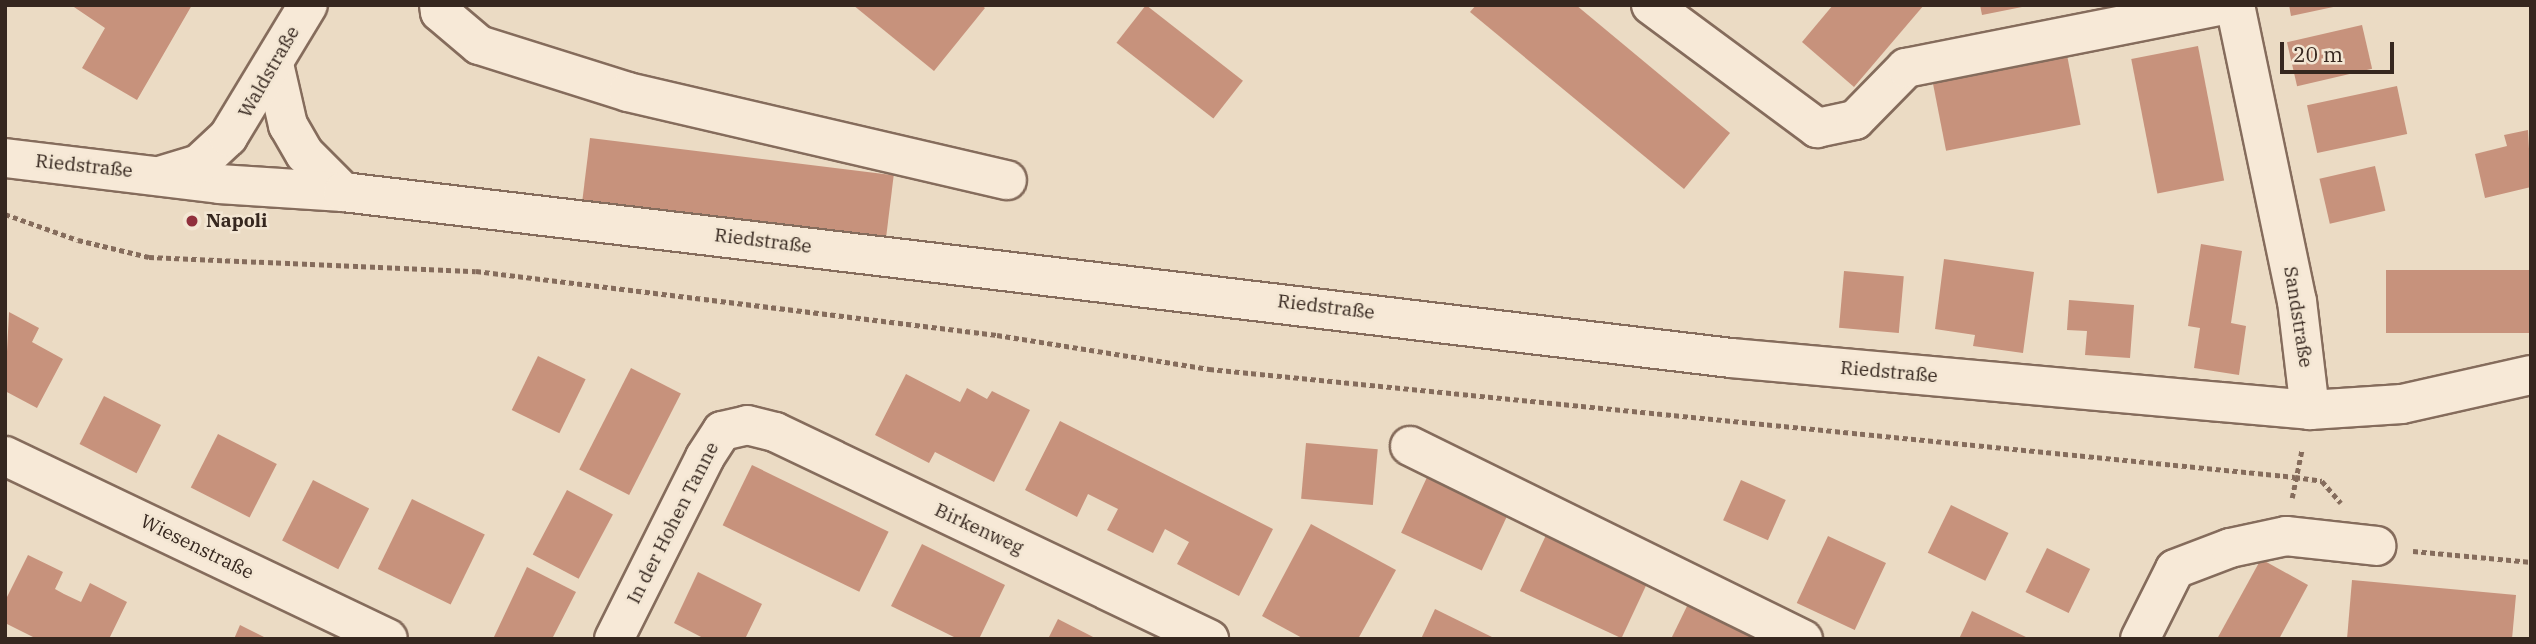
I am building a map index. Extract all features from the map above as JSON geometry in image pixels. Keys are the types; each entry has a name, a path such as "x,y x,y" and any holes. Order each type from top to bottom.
{"street":[{"name":"Waldstraße","path":"228,137 308,5"},
{"path":"439,5 440,12 479,45 628,92 1007,180"},
{"path":"1651,5 1817,128 1855,120 1906,68 2225,5"},
{"name":"Sandstraße","path":"2235,5 2297,301 2310,410"},
{"path":"274,64 288,125 305,154 343,192"},
{"name":"Riedstraße","path":"163,175 199,164 228,137"},
{"name":"Riedstraße","path":"5,158 343,192 1731,358 2310,410"},
{"path":"2310,410 2402,404 2531,375"},
{"name":"In der Hohen Tanne","path":"614,639 705,457 722,431 747,425"},
{"name":"Birkenweg","path":"747,425 775,432 1209,639"},
{"path":"1410,446 1803,639"},
{"name":"Wiesenstraße","path":"5,456 387,638"},
{"path":"2140,639 2175,569 2230,548 2286,536 2376,546"}],"path":[{"path":"5,214 78,240 149,257 476,271 997,335 1209,369 2295,477"},
{"path":"2376,546 2531,562"}],"building":[{"path":"71,5 192,5 137,100 82,68 105,28"},
{"path":"853,5 981,5 985,8 934,71"},
{"path":"1146,5 1243,81 1213,119 1116,43"},
{"path":"1476,5 1576,5 1730,133 1684,189 1470,12"},
{"path":"1833,5 1924,5 1854,87 1802,42"},
{"path":"1980,5 2027,5 2027,6 1982,15"},
{"path":"2289,5 2338,5 2338,6 2291,16"},
{"path":"2362,25 2372,69 2297,86 2287,42"},
{"path":"2198,46 2224,180 2157,193 2131,59"},
{"path":"2067,55 2081,125 1946,151 1933,81"},
{"path":"2397,86 2407,134 2317,153 2307,105"},
{"path":"2528,130 2531,187 2485,198 2475,154 2507,146 2504,135"},
{"path":"590,138 894,175 886,238 582,201"},
{"path":"2375,166 2385,211 2330,224 2319,179"},
{"path":"2201,244 2242,251 2231,323 2246,326 2239,375 2194,368 2200,328 2188,326"},
{"path":"1944,259 2034,272 2023,353 1973,346 1975,335 1935,329"},
{"path":"2386,270 2531,270 2531,333 2386,333"},
{"path":"1844,271 1904,276 1899,333 1839,328"},
{"path":"2069,300 2134,305 2130,358 2085,355 2087,331 2067,330"},
{"path":"9,312 39,328 32,342 63,359 37,408 5,391"},
{"path":"538,356 586,379 559,433 512,410"},
{"path":"631,368 681,393 629,495 579,470"},
{"path":"906,374 960,402 967,388 987,399 992,391 1030,410 994,482 935,452 929,463 875,435"},
{"path":"104,396 161,425 137,473 79,444"},
{"path":"1060,421 1273,529 1239,596 1177,564 1189,542 1165,529 1153,553 1107,530 1118,509 1088,494 1077,517 1025,490"},
{"path":"218,434 277,464 250,517 191,487"},
{"path":"1306,443 1378,449 1373,505 1301,499"},
{"path":"752,465 889,532 859,592 723,525"},
{"path":"1429,473 1510,511 1482,570 1401,533"},
{"path":"313,480 369,509 338,569 282,541"},
{"path":"1741,480 1786,500 1768,540 1723,520"},
{"path":"567,490 613,514 579,579 533,554"},
{"path":"412,499 485,535 451,605 378,569"},
{"path":"1951,505 2009,533 1985,581 1928,553"},
{"path":"1311,524 1396,570 1358,639 1304,639 1262,616"},
{"path":"1547,533 1649,580 1621,638 1520,591"},
{"path":"1828,536 1886,563 1855,630 1797,603"},
{"path":"922,544 1005,585 979,639 958,639 891,606"},
{"path":"2047,548 2090,569 2069,613 2026,592"},
{"path":"28,555 63,572 55,589 64,594 81,602 90,583 127,602 109,639 37,639 5,623 5,601"},
{"path":"2261,559 2308,585 2279,639 2217,639"},
{"path":"527,567 576,592 552,639 493,639"},
{"path":"698,572 762,604 745,639 705,639 674,623"},
{"path":"2352,580 2516,595 2512,639 2347,639"},
{"path":"1690,600 1774,639 1671,639"},
{"path":"1435,609 1496,639 1421,639"},
{"path":"1972,611 2030,639 1959,639"},
{"path":"1058,619 1097,639 1048,639"},
{"path":"240,625 268,639 234,639"}],"place":[{"name":"Napoli","path":"192,221"}]}
